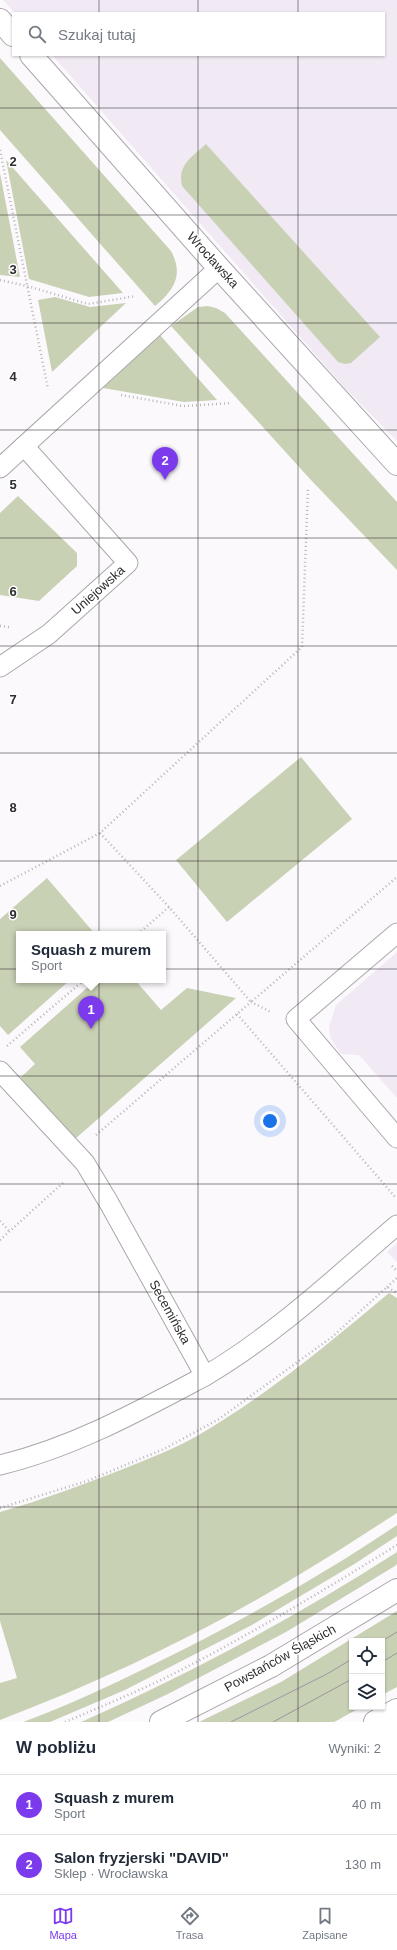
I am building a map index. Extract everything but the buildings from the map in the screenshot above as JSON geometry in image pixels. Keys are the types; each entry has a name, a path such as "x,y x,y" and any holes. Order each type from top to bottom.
{"street":[{"path":"0,20 12,34"},
{"name":"Wrocławska","path":"32,56 219,268 397,464"},
{"name":"Powstańców Śląskich","path":"161,1722 271,1666 397,1590"},
{"path":"374,1722 397,1710"}],"lane":[{"path":"0,468 219,268"},
{"name":"Uniejowska","path":"0,667 49,634 128,563 24,446"},
{"path":"397,932 296,1019 397,1138"},
{"name":"Secemińska","path":"0,1070 80,1157 109,1203 205,1376"},
{"path":"0,1465 54,1448 97,1432 205,1376 230,1361 278,1326 397,1225"}],"path":[{"path":"0,150 54,419"},
{"path":"0,280 27,286 88,304 136,296"},
{"path":"87,389 183,406 232,403"},
{"path":"0,886 100,834 302,647 308,488"},
{"path":"100,834 169,907 251,1002 266,1010 296,1019"},
{"path":"0,1240 10,1232 80,1157 237,1014 397,877"},
{"path":"141,931 169,907"},
{"path":"6,1047 81,983"},
{"path":"237,1014 397,1199"},
{"path":"0,1221 10,1232"},
{"path":"0,1508 94,1478 164,1449 219,1419 332,1337 397,1278"},
{"path":"388,1287 397,1293"},
{"path":"65,1722 164,1678 240,1639 331,1586 397,1545"}],"shaded area":[{"path":"3,0 397,0 397,441 343,386 53,56 385,56 385,12 14,12"},
{"path":"397,952 397,1098 359,1055 341,1054 330,1037 329,1027 336,1005"},
{"path":"397,1243 397,1262 387,1252"}],"green space":[{"path":"0,58 171,251 177,267 175,282 162,300 155,306 0,130"},
{"path":"206,144 380,337 351,363 345,364 338,362 182,186 181,179 184,167 191,157"},
{"path":"6,160 123,293 89,297 29,279"},
{"path":"0,173 20,277 0,275"},
{"path":"55,297 90,307 126,303 52,372 38,300"},
{"path":"208,306 225,313 397,502 397,570 310,479 171,326 198,307"},
{"path":"160,335 217,400 184,402 103,388"},
{"path":"18,496 77,553 77,566 39,601 0,595 0,513"},
{"path":"301,757 352,819 227,922 176,860"},
{"path":"47,878 92,931 16,931 16,983 67,983 8,1035 0,1026 0,919"},
{"path":"93,983 138,983 161,1010 187,988 236,998 75,1139 20,1078 35,1064 20,1047"},
{"path":"389,1293 397,1298 397,1513 297,1576 189,1636 152,1655 77,1689 0,1720 0,1683 17,1678 0,1621 0,1512 108,1475 161,1454 197,1436 272,1387 320,1350"},
{"path":"397,1525 397,1536 356,1563 252,1625 125,1690 50,1722 23,1722 103,1688 214,1634 307,1582"},
{"path":"397,1552 397,1564 395,1566 286,1632 168,1694 108,1722 81,1722 203,1664 282,1621"},
{"path":"397,1611 397,1687 385,1693 385,1638 353,1638"},
{"path":"349,1640 349,1710 356,1710 334,1722 199,1722 281,1682"}],"tram line":[{"path":"385,1639 397,1632"},
{"path":"385,1660 397,1653"},
{"path":"231,1722 327,1674 349,1661"},
{"path":"273,1722 349,1681"}],"place":[{"name":"Salon fryzjerski \"DAVID\"","path":"165,480"},
{"name":"Squash z murem","path":"91,1029"}]}
